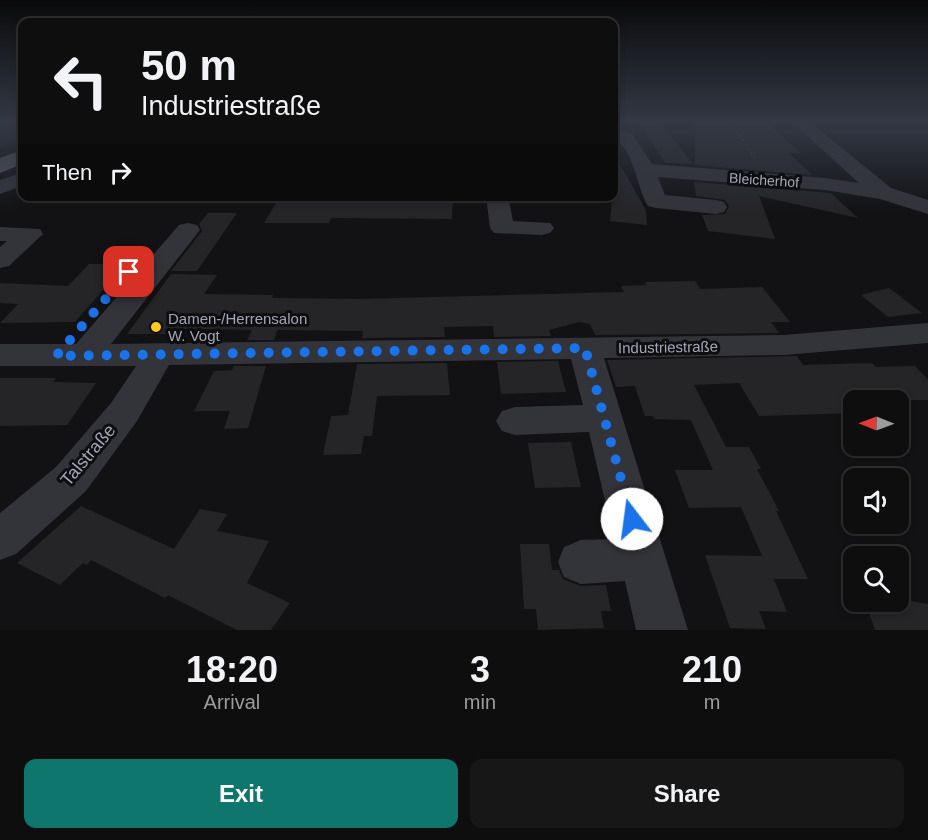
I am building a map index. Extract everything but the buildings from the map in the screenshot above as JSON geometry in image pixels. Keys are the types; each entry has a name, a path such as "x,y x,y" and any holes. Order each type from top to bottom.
{"main road":[{"path":"0,166 18,158"}],"street":[{"path":"635,152 645,170 656,201 716,207"},
{"path":"835,152 883,193 928,207"},
{"name":"Bleicherhof","path":"645,170 669,174 776,180 883,193"},
{"path":"0,188 18,181"},
{"path":"498,201 502,228 542,228"},
{"path":"70,356 188,230"},
{"path":"0,234 31,234 0,260"},
{"path":"70,356 159,238"},
{"name":"Industriestraße","path":"0,355 159,356 784,345 928,333"},
{"path":"585,348 662,630"},
{"name":"Talstraße","path":"0,540 71,479 124,412 159,356"},
{"path":"515,421 604,418"},
{"path":"581,562 642,559"}],"path":[{"path":"752,152 776,180"}],"place":[{"name":"Damen-/Herrensalon W. Vogt","path":"156,327"}],"route":[{"path":"129,272 56,356 585,348 632,519"}]}
